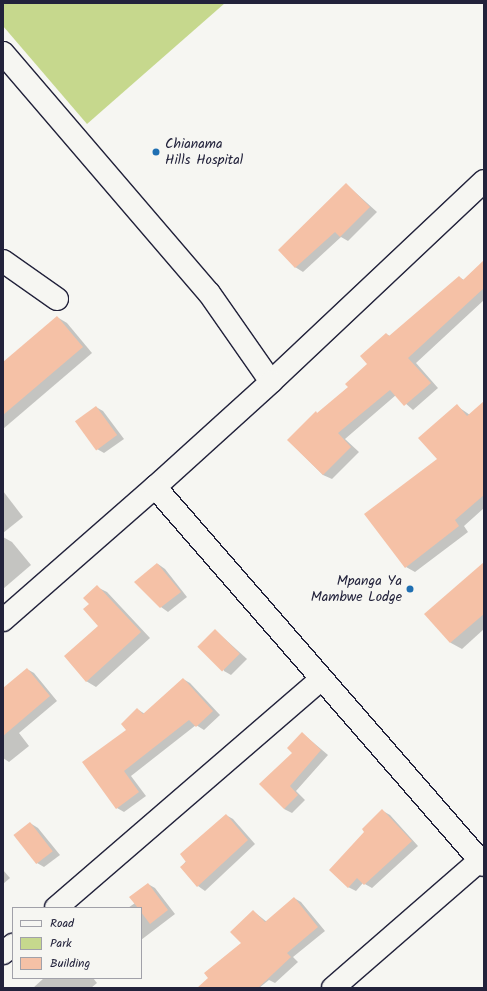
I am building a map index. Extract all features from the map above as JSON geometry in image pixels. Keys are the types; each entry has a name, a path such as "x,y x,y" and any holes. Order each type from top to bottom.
{"main road":[{"path":"3,53 209,293 271,382"},
{"path":"3,620 155,487 271,382 484,181"},
{"path":"3,261 57,299"},
{"path":"155,487 482,862 332,988"},
{"path":"57,907 321,679"},
{"path":"3,953 12,946"}],"green space":[{"path":"3,3 225,3 87,124 3,26"}],"building":[{"path":"346,183 370,207 340,237 335,232 295,268 278,250"},
{"path":"484,260 484,288 408,358 431,383 404,406 390,390 338,433 351,447 323,475 287,440 316,411 317,413 348,387 345,384 367,364 360,356 386,333 389,336 459,276 463,280"},
{"path":"57,316 83,347 3,415 3,362"},
{"path":"484,401 484,495 455,520 459,526 405,568 364,514 437,459 418,438 457,404 467,416"},
{"path":"96,406 117,435 96,450 75,421"},
{"path":"484,562 484,614 450,643 424,614"},
{"path":"157,563 181,592 160,608 134,582"},
{"path":"97,585 141,632 86,682 64,656 98,626 83,609 89,604 83,598"},
{"path":"215,629 240,654 222,671 197,647"},
{"path":"27,668 50,696 3,736 3,688"},
{"path":"183,678 213,711 196,727 189,720 124,771 139,792 116,809 82,762 126,730 121,724 137,708 143,714"},
{"path":"302,732 321,750 290,786 298,795 284,809 259,784 292,753 287,748"},
{"path":"382,809 412,841 364,885 357,878 348,888 329,870 364,832 362,829"},
{"path":"226,814 248,840 197,887 180,867 186,862 180,854"},
{"path":"30,822 53,851 36,864 13,835"},
{"path":"148,883 168,910 150,924 142,913 142,907 137,907 129,897"},
{"path":"294,897 318,927 287,953 291,957 258,988 197,988 208,978 204,973 241,943 230,932 253,910 265,922"}],"place":[{"name":"Chianama Hills Hospital","path":"156,152"},
{"name":"Mpanga Ya Mambwe Lodge","path":"410,589"}]}
